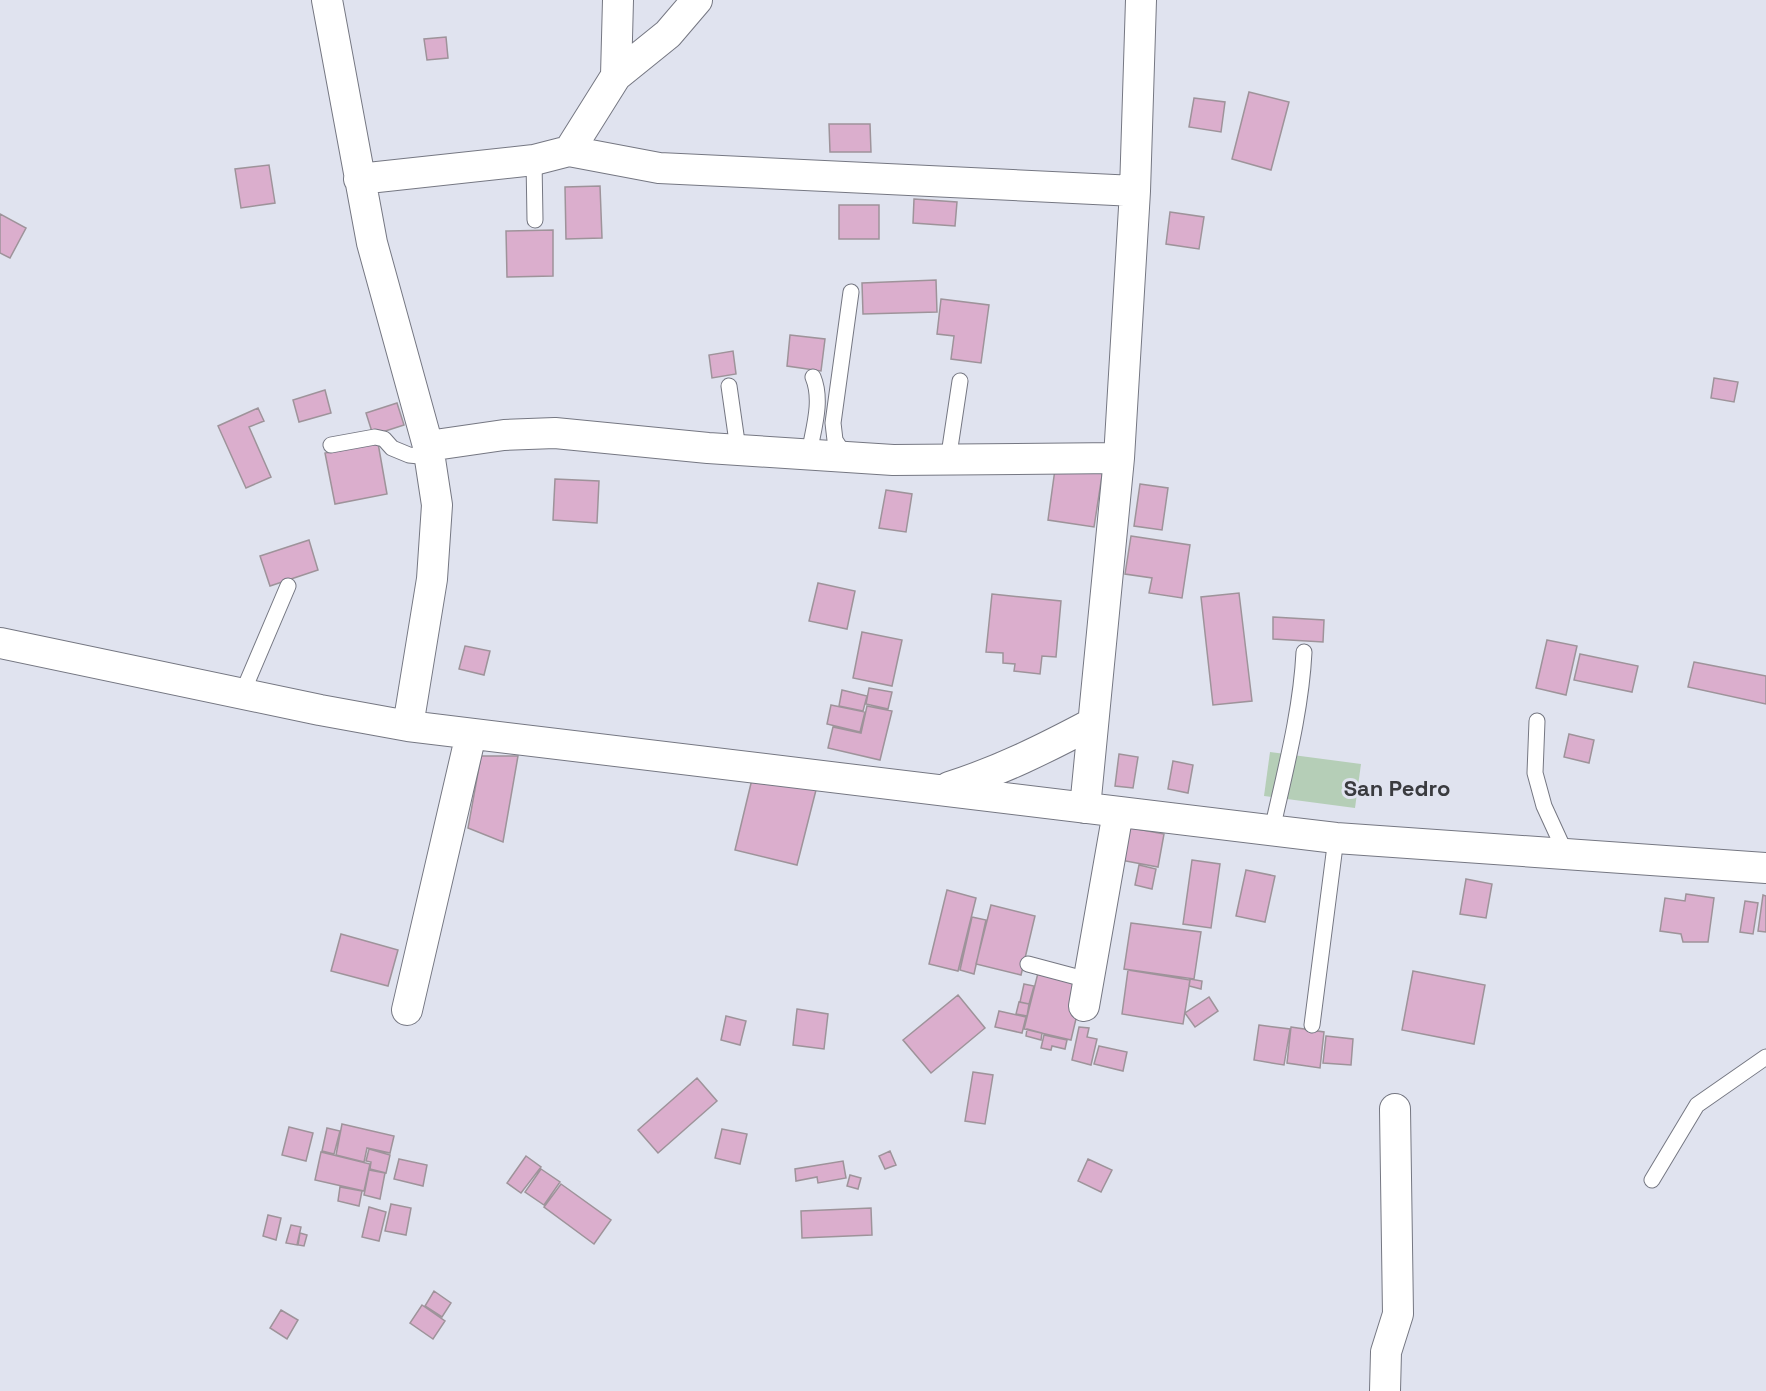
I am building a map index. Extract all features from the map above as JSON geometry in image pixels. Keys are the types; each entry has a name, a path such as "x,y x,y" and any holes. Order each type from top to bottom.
{"street":[{"path":"327,0 372,243 429,452 437,505 432,579 408,726"},
{"path":"616,76 618,0"},
{"path":"569,151 616,76 668,33 697,0"},
{"path":"1085,808 1119,458 1135,191 1141,0"},
{"path":"359,179 534,160 569,151 658,168 1135,191"},
{"path":"429,452 504,435 555,433 846,457 948,461 1119,458"},
{"path":"0,643 408,726 1336,838 1766,868"},
{"path":"939,790 987,775 1043,750 1093,723"},
{"path":"407,1010 471,734"},
{"path":"1086,993 1118,812"},
{"path":"1385,1391 1386,1352 1398,1314 1395,1109"}],"lane":[{"path":"534,160 535,220"},
{"path":"846,457 835,440 833,423 851,292"},
{"path":"809,454 817,405 817,387 813,377"},
{"path":"948,461 960,381"},
{"path":"729,386 738,449"},
{"path":"331,445 375,437 409,455 429,452"},
{"path":"242,694 288,586"},
{"path":"1272,830 1303,682 1304,652"},
{"path":"1537,721 1535,773 1544,806 1566,854"},
{"path":"1312,1025 1336,838"},
{"path":"1028,964 1086,993"},
{"path":"1652,1180 1697,1105 1766,1057"}],"green space":[{"path":"1270,752 1361,764 1355,808 1264,796"}],"building":[{"path":"446,37 448,58 427,60 424,39"},
{"path":"1249,92 1289,102 1271,170 1232,159"},
{"path":"1194,98 1225,102 1221,132 1189,127"},
{"path":"829,124 870,124 871,152 830,152"},
{"path":"269,165 275,203 241,208 235,169"},
{"path":"600,186 602,238 566,239 565,187"},
{"path":"914,199 957,202 955,226 913,223"},
{"path":"839,205 879,205 879,239 839,239"},
{"path":"1170,212 1204,217 1199,249 1166,244"},
{"path":"0,214 26,228 10,258 0,253"},
{"path":"553,230 553,276 507,277 506,231"},
{"path":"936,280 937,312 863,314 862,283"},
{"path":"941,299 989,305 981,363 951,359 954,336 937,334"},
{"path":"790,335 825,339 821,371 787,366"},
{"path":"733,351 736,374 712,378 709,355"},
{"path":"1714,378 1738,382 1734,402 1711,398"},
{"path":"325,390 331,413 299,422 293,400"},
{"path":"397,403 404,425 373,435 366,413"},
{"path":"258,408 264,421 249,427 271,477 246,488 218,426"},
{"path":"378,443 387,494 335,504 325,453"},
{"path":"1056,462 1103,469 1094,527 1048,520"},
{"path":"555,479 599,481 597,523 553,520"},
{"path":"1140,484 1168,488 1162,530 1134,526"},
{"path":"886,490 912,494 906,532 879,528"},
{"path":"1131,536 1190,545 1182,598 1149,593 1152,578 1125,574"},
{"path":"309,540 318,570 270,586 260,556"},
{"path":"818,583 855,591 847,629 809,621"},
{"path":"1239,593 1252,701 1213,705 1201,597"},
{"path":"992,594 1061,601 1056,657 1042,656 1040,674 1014,671 1015,664 1003,663 1003,653 986,652"},
{"path":"1273,617 1324,620 1323,642 1273,639"},
{"path":"862,632 902,640 892,686 853,678"},
{"path":"1547,640 1577,646 1566,695 1536,688"},
{"path":"465,646 490,651 484,675 459,669"},
{"path":"1580,654 1638,666 1632,692 1574,680"},
{"path":"1694,662 1766,676 1766,704 1688,687"},
{"path":"869,688 892,692 888,709 866,704"},
{"path":"842,690 867,696 863,711 839,706"},
{"path":"831,705 865,712 860,732 827,724"},
{"path":"867,706 892,711 880,760 828,748 833,727 861,733"},
{"path":"1569,734 1594,740 1589,763 1564,757"},
{"path":"1119,754 1138,757 1133,788 1115,786"},
{"path":"481,756 518,756 503,842 468,828"},
{"path":"1173,761 1193,765 1188,793 1168,789"},
{"path":"753,775 816,790 797,865 735,850"},
{"path":"1121,826 1164,834 1158,867 1115,859"},
{"path":"1192,860 1220,864 1211,928 1183,924"},
{"path":"1139,865 1156,869 1152,889 1135,885"},
{"path":"1246,870 1275,876 1265,922 1236,916"},
{"path":"1466,879 1492,884 1486,918 1460,914"},
{"path":"947,890 976,898 958,971 929,964"},
{"path":"1686,894 1714,898 1708,942 1683,942 1681,934 1660,931 1665,898 1685,901"},
{"path":"1763,895 1766,896 1766,932 1758,931"},
{"path":"1745,901 1758,903 1753,934 1740,932"},
{"path":"991,905 1035,916 1021,975 976,964"},
{"path":"972,917 986,920 974,974 960,970"},
{"path":"1131,923 1201,932 1194,979 1124,969"},
{"path":"341,934 398,950 388,986 331,971"},
{"path":"1128,970 1190,980 1183,1024 1122,1014"},
{"path":"1413,971 1485,985 1474,1044 1402,1030"},
{"path":"1038,973 1084,985 1071,1040 1024,1029"},
{"path":"1190,979 1202,981 1201,989 1189,986"},
{"path":"1024,984 1034,986 1029,1004 1020,1002"},
{"path":"958,995 985,1028 931,1073 903,1040"},
{"path":"1209,997 1218,1011 1195,1027 1185,1013"},
{"path":"1019,1002 1029,1004 1027,1016 1016,1014"},
{"path":"797,1009 828,1014 824,1049 793,1045"},
{"path":"999,1011 1026,1017 1022,1033 995,1027"},
{"path":"726,1016 746,1021 740,1045 721,1040"},
{"path":"1259,1025 1290,1029 1284,1065 1254,1060"},
{"path":"1079,1027 1089,1028 1087,1037 1097,1039 1091,1065 1072,1060"},
{"path":"1291,1027 1324,1032 1320,1068 1287,1063"},
{"path":"1027,1029 1042,1033 1041,1040 1026,1036"},
{"path":"1044,1035 1067,1040 1065,1049 1052,1046 1051,1050 1041,1048"},
{"path":"1326,1036 1353,1039 1351,1065 1323,1063"},
{"path":"1099,1046 1127,1052 1123,1071 1094,1064"},
{"path":"973,1072 993,1075 985,1124 965,1121"},
{"path":"697,1078 717,1101 658,1153 638,1130"},
{"path":"342,1124 394,1136 390,1153 367,1148 364,1162 336,1155"},
{"path":"289,1127 313,1133 306,1161 282,1155"},
{"path":"327,1128 340,1131 334,1154 322,1151"},
{"path":"722,1129 747,1134 740,1164 715,1158"},
{"path":"369,1149 390,1155 386,1173 370,1169 371,1162 366,1161"},
{"path":"890,1151 896,1165 885,1169 879,1156"},
{"path":"321,1152 370,1164 364,1191 315,1180"},
{"path":"526,1156 541,1167 521,1193 507,1183"},
{"path":"399,1159 427,1165 423,1186 394,1179"},
{"path":"1088,1159 1112,1170 1101,1192 1078,1181"},
{"path":"843,1161 846,1178 818,1183 817,1177 796,1181 795,1169"},
{"path":"541,1169 560,1182 544,1205 525,1192"},
{"path":"369,1170 385,1173 380,1199 364,1195"},
{"path":"850,1175 861,1178 858,1189 847,1186"},
{"path":"561,1184 611,1220 594,1244 544,1207"},
{"path":"340,1187 362,1191 359,1206 338,1201"},
{"path":"391,1204 411,1208 406,1235 385,1231"},
{"path":"369,1207 386,1212 379,1241 362,1237"},
{"path":"871,1208 872,1235 802,1238 801,1211"},
{"path":"268,1215 281,1218 276,1240 263,1236"},
{"path":"291,1225 301,1227 297,1245 286,1243"},
{"path":"300,1233 307,1235 304,1246 298,1245"},
{"path":"434,1291 451,1303 442,1317 425,1306"},
{"path":"422,1305 445,1321 433,1339 410,1323"},
{"path":"281,1310 298,1320 287,1339 270,1328"}],"district":[{"name":"San Pedro","path":"1397,788"}]}
